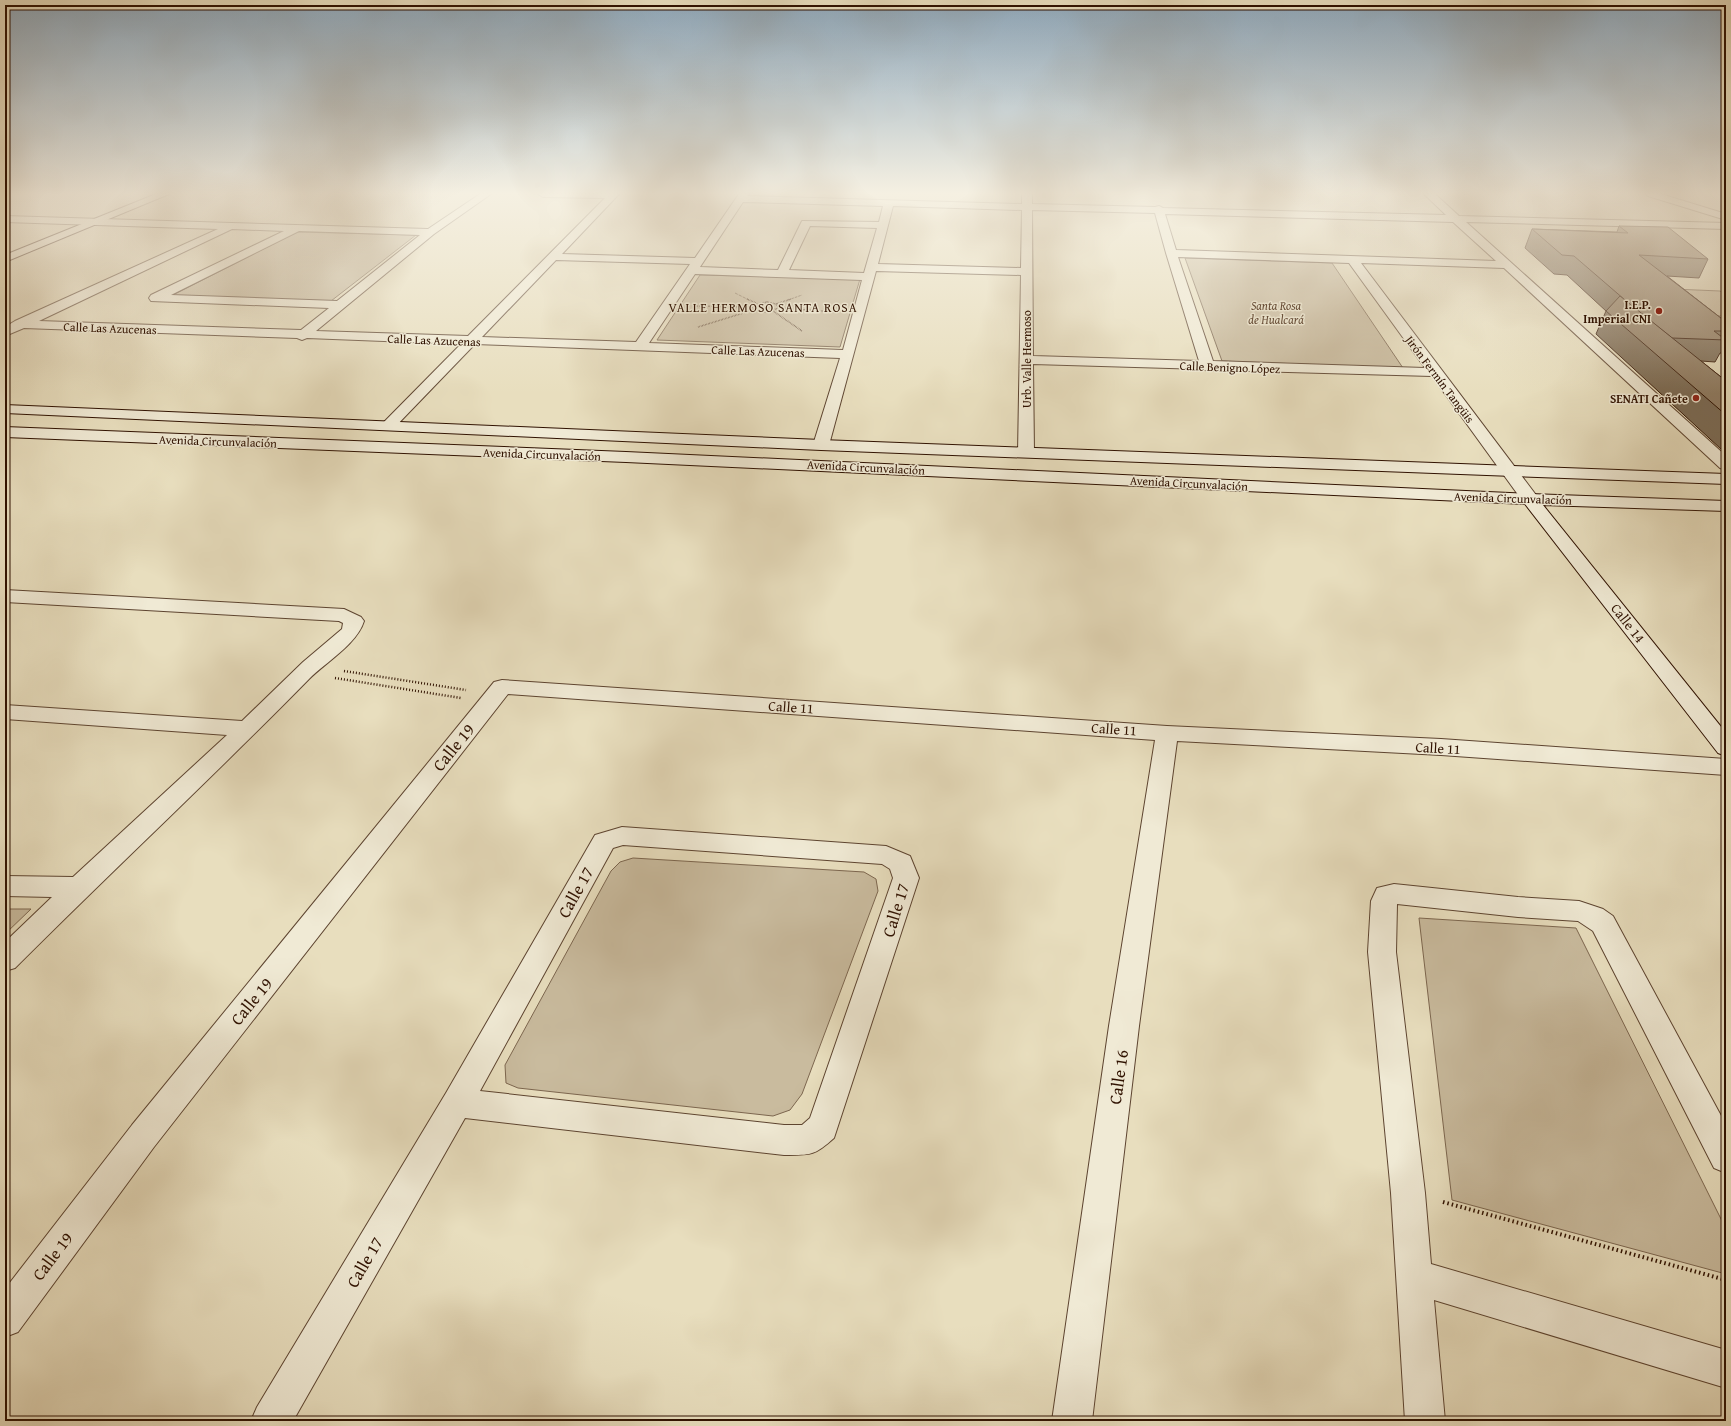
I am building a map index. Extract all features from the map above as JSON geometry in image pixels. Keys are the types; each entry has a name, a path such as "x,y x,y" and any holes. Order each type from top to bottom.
{"street":[{"path":"5,332 157,261"},
{"path":"232,261 155,298 339,305"},
{"path":"302,336 394,261"},
{"path":"388,426 550,261"},
{"path":"609,261 782,273 1026,272"},
{"path":"640,346 699,261"},
{"path":"782,273 788,261"},
{"path":"821,445 873,261"},
{"name":"Urb. Valle Hermoso","path":"1026,261 1026,453"},
{"path":"1173,261 1208,367"},
{"name":"Jirón Fermín Tangüis","path":"1353,261 1530,499"},
{"path":"1408,261 1508,265"},
{"path":"1503,261 1726,465"},
{"name":"Calle Las Azucenas","path":"20,324 302,336 848,354"},
{"name":"Calle Benigno López","path":"1025,360 1208,367 1435,372"},
{"name":"Avenida Circunvalación","path":"5,409 821,445 1726,479"},
{"name":"Avenida Circunvalación","path":"5,432 626,457 1530,499 1726,506"},
{"path":"626,457 640,437"},
{"path":"784,464 789,443"},
{"name":"Calle 14","path":"1530,499 1726,748"},
{"path":"5,596 344,615 354,621 351,631 307,670 247,729 79,887 5,960"},
{"name":"Calle 11","path":"496,695 1441,748 1726,767"},
{"name":"Calle 19","path":"5,1319 144,1136 496,695"},
{"path":"5,712 247,729"},
{"name":"Calle 16","path":"1072,1421 1123,1034 1167,733"},
{"name":"Calle 17","path":"271,1421 457,1103 604,842 622,836 886,855 901,863 906,878 823,1127 808,1140 784,1140 457,1103"},
{"path":"5,886 79,887"},
{"path":"1425,1421 1408,1193 1382,952 1384,901 1386,896 1394,894 1518,907 1572,910 1593,916 1603,924 1726,1157"},
{"path":"1415,1277 1726,1369"}],"path":[{"path":"690,306 751,307 756,303 767,302 776,304 779,308"},
{"path":"695,328 753,310 763,312 773,311 779,308 835,312"},
{"path":"773,311 804,333"},
{"path":"307,670 496,695"},
{"path":"307,670 496,695"},
{"path":"1408,1193 1726,1280"}],"green space":[{"path":"241,261 383,261 331,301 171,296"},
{"name":"Santa Rosa de Hualcará","path":"1186,261 1260,261 1332,263 1403,368 1222,361"},
{"path":"700,275 860,279 840,347 657,340"},
{"path":"1673,289 1720,291 1726,295 1726,316 1708,316"},
{"path":"633,858 864,872 876,879 878,891 802,1094 790,1110 773,1116 518,1088 506,1083 505,1065 611,871 620,862"},
{"path":"5,909 31,909 5,934"},
{"path":"1419,918 1576,928 1726,1229 1726,1274 1452,1200"}],"building":[{"path":"1579,261 1646,261 1726,322 1726,331 1714,331 1726,340 1672,338"},
{"path":"1620,296 1726,381 1726,415 1606,311"}],"place":[{"name":"I.E.P. Imperial CNI","path":"1659,311"},
{"name":"SENATI Cañete","path":"1696,398"}],"district":[{"name":"VALLE HERMOSO SANTA ROSA","path":"763,307"}]}
